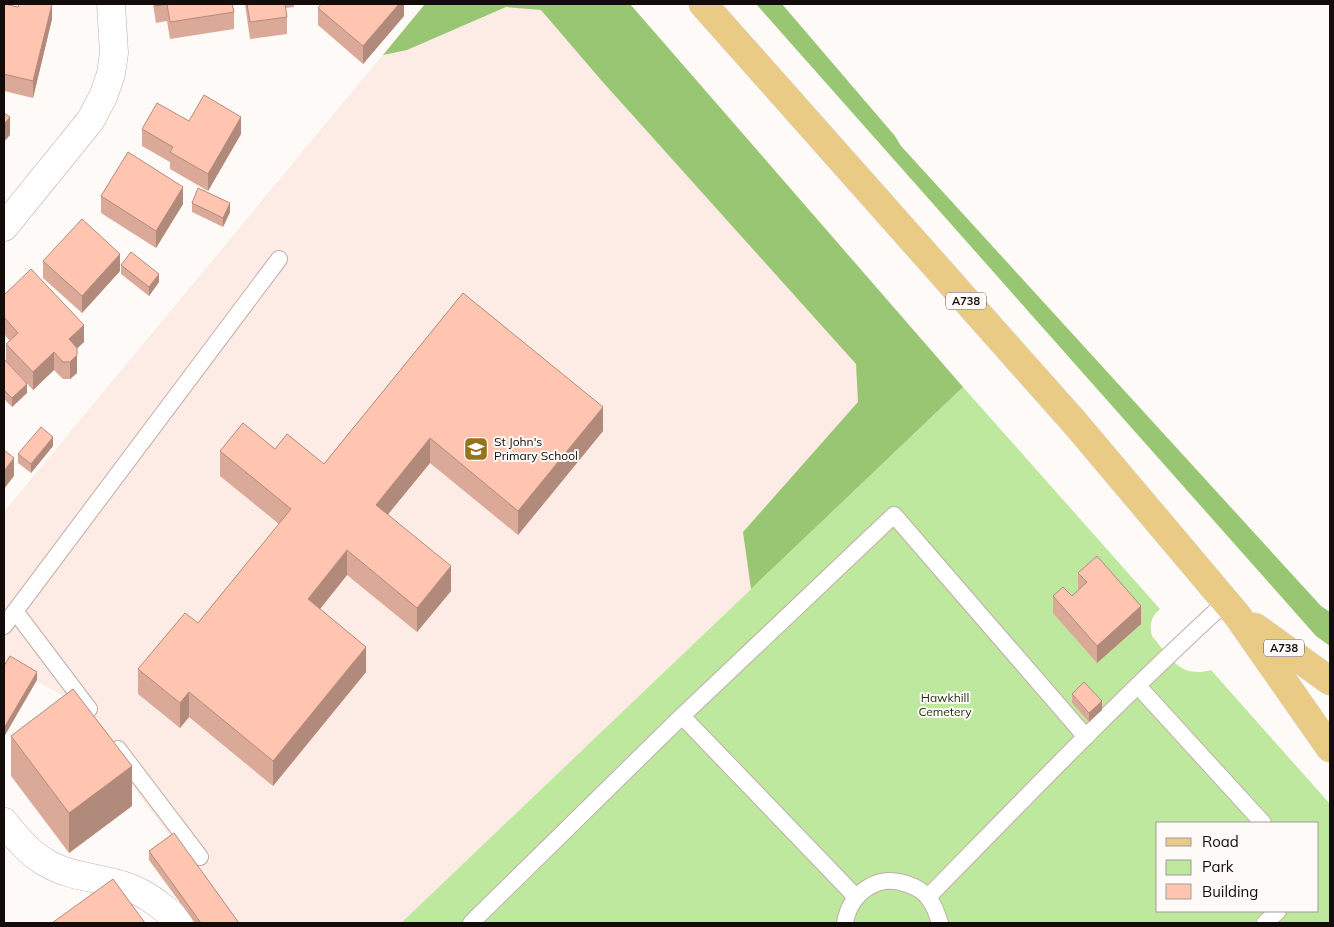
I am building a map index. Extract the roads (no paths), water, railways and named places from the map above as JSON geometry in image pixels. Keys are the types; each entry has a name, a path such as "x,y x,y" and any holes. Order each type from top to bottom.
{"main road":[{"name":"A738","path":"703,4 1075,423 1232,608 1298,700 1330,729"},
{"name":"A738","path":"1232,608 1330,681"},
{"path":"1298,700 1330,748"}],"street":[{"path":"4,227 90,121 103,97 111,74 114,53 111,4"},
{"path":"4,822 18,840 46,863 77,876 133,889 158,903 177,919 179,923"}],"lane":[{"path":"4,626 279,259"},
{"path":"471,923 682,716 894,515 1086,737"},
{"path":"928,897 1168,655 1232,608"},
{"path":"15,611 98,722"},
{"path":"1138,686 1262,822"},
{"path":"682,716 856,897"},
{"path":"110,738 200,857"},
{"path":"846,923 849,909 856,897 869,887 884,881 900,881 916,887 928,897 936,910 940,923"},
{"path":"1265,923 1277,912"}],"place":[{"name":"St John's Primary School","path":"476,449"}],"park label":[{"name":"Hawkhill Cemetery","path":"945,705"}]}
